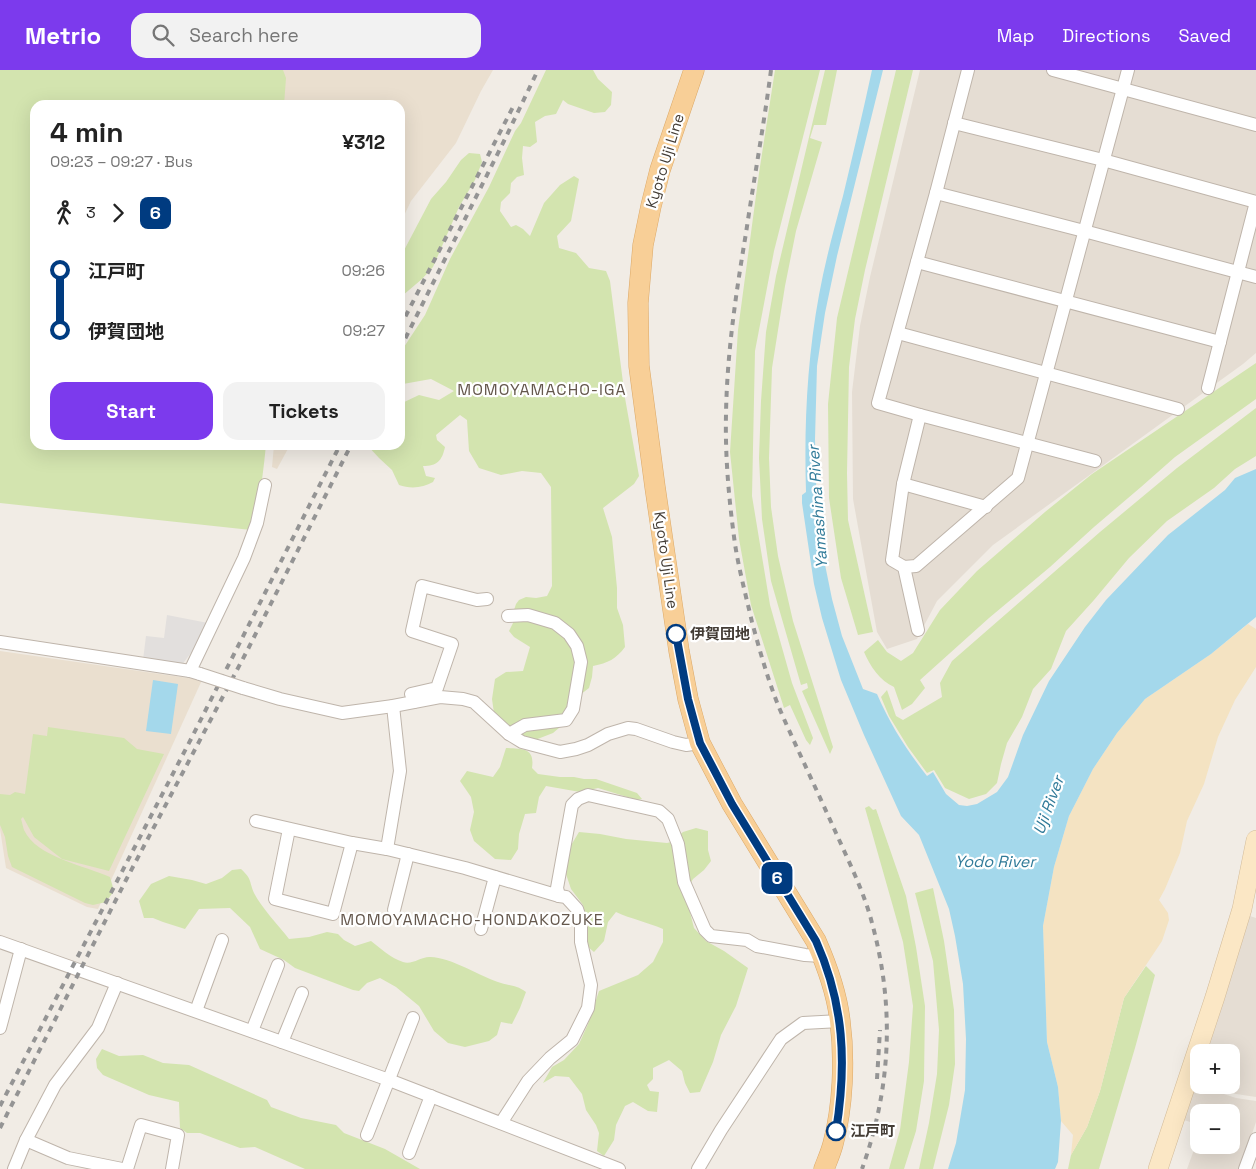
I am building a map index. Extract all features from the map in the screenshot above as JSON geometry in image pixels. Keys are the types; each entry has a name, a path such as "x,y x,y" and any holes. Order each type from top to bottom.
{"main road":[{"name":"Kyoto Uji Line","path":"694,70 660,170 643,245 638,304 639,366 679,651 688,699 700,743 732,804 816,941 833,990 840,1021 843,1061 840,1104 833,1144 824,1169"},
{"path":"1158,1169 1242,909 1256,840"}],"street":[{"path":"968,70 878,403 1095,461"},
{"path":"1053,70 1256,125"},
{"path":"920,415 902,484 892,560 904,567 916,566 1018,478 1128,70"},
{"path":"954,123 1104,160 1256,202 1208,388"},
{"path":"936,193 1256,277"},
{"path":"917,262 1220,342"},
{"path":"898,333 1178,409"},
{"path":"902,484 986,507"},
{"path":"195,673 244,558 257,523 265,485"},
{"path":"904,567 918,630"},
{"path":"414,702 411,694 437,688 452,644 412,631 422,586 477,600 487,599"},
{"path":"508,616 528,615 555,623 569,634 577,646 580,662 573,709 566,720 525,725 509,734"},
{"path":"0,642 195,673 280,699 342,713 440,697 463,699 474,702 509,734 522,742 560,752 588,745 608,734 628,728 686,745 700,743"},
{"path":"387,849 400,770 393,706"},
{"path":"559,896 557,888 572,805 578,799 588,795 659,811 668,819 678,844 684,882 705,930 711,936 747,940 757,946 805,955 822,956"},
{"path":"256,822 387,849 465,868 566,897 577,908 581,921 581,942 591,986 588,1008 572,1040 550,1058 528,1081 501,1123"},
{"path":"288,829 275,899 334,914 352,843"},
{"path":"394,910 408,854"},
{"path":"481,929 495,877"},
{"path":"196,1011 222,940"},
{"path":"0,942 389,1080 619,1169"},
{"path":"0,1028 21,949"},
{"path":"252,1031 278,965"},
{"path":"14,1169 26,1140 55,1085 98,1028 117,983"},
{"path":"282,1042 302,993"},
{"path":"368,1135 413,1018"},
{"path":"698,1169 720,1130 781,1039 803,1023 840,1021"},
{"path":"409,1153 432,1096"},
{"path":"127,1169 141,1125 178,1135 177,1168"},
{"path":"1245,1169 1256,1139"},
{"path":"26,1140 68,1158 122,1169"}],"shaded area":[{"path":"280,70 493,70 456,143 411,201 405,214 405,100 281,100"},
{"path":"920,70 1256,70 1256,353 993,545 937,601 917,639 887,649 877,632 853,499 852,392 860,326 870,277"},
{"path":"274,450 287,450 277,469 272,467"},
{"path":"167,615 208,623 197,645 181,666 143,660 146,636 164,638"},
{"path":"0,651 202,680 98,909 87,907 6,868 0,829"},
{"path":"1244,914 1256,918 1256,1097 1236,1094 1240,1094 1240,1044 1206,1044"},
{"path":"1190,1093 1224,1094 1256,1101 1256,1122 1240,1169 1187,1169 1192,1154 1240,1154 1240,1104 1190,1104 1190,1122 1181,1119"}],"green space":[{"path":"0,70 283,70 286,78 284,100 30,100 30,450 265,450 259,499 251,530 0,503"},
{"path":"546,70 593,70 598,79 612,92 611,105 605,112 594,113 568,104 563,100 556,114 545,116 535,122 537,142 530,147 523,146 524,175 517,177 511,183 510,193 501,202 500,211 511,227 516,225 530,236 544,203 560,185 574,176 579,179 571,221 557,236 559,248 576,253 589,268 606,271 610,281 625,398 639,476 634,484 603,508 612,537 617,608 623,625 625,647 611,660 593,666 589,688 576,698 572,717 553,733 535,740 518,734 494,713 492,699 495,679 506,672 523,671 530,647 514,637 509,631 513,623 513,613 516,604 519,600 526,597 547,596 552,586 551,487 541,473 522,471 501,475 479,468 469,451 467,420 460,415 436,435 437,440 445,447 438,462 423,466 426,476 435,478 433,482 425,486 399,485 392,470 372,450 405,450 405,402 419,395 439,400 454,391 431,379 405,384 405,345 425,315 450,259 489,187 515,131 521,123"},
{"path":"775,70 820,70 774,251 755,351 752,496 770,605 792,683 813,738 810,745 790,705 784,708 751,605 739,539 730,452 738,330"},
{"path":"825,70 837,70 826,125 814,125 810,138 822,142 796,231 785,286 772,368 769,458 771,507 778,556 793,621 833,747 830,754 802,691 808,688 807,683 801,685 771,581 762,519 759,458 766,332 776,276"},
{"path":"896,70 913,70 865,270 855,319 849,367 848,520 873,632 858,635 841,578 829,498 828,404 837,318"},
{"path":"469,153 480,154 482,162 475,180 459,207 433,267 405,293 405,248 431,199 446,182 461,160"},
{"path":"1256,363 1256,399 1175,457 989,618 920,680 925,688 912,704 902,710 894,687 884,681 876,672 864,652 878,640 887,652 901,661 913,653 940,610 977,571 1045,512 1092,474"},
{"path":"1256,408 1256,456 1235,469 1214,488 1167,521 1129,558 1066,631 1051,669 1033,689 1022,717 1007,743 997,783 986,794 969,799 945,788 934,770 927,773 889,716 881,697 887,690 896,716 903,720 942,697 940,683 952,661 1100,532 1177,468"},
{"path":"48,727 124,738 137,749 164,754 109,871 62,859 34,837 23,817 21,819 24,830 39,847 62,860 110,877 114,891 106,902 93,905 85,903 12,867 8,856 5,837 0,825 0,794 10,795 15,792 25,794 33,734 47,736"},
{"path":"506,748 522,749 530,753 532,768 538,774 596,779 637,793 642,799 637,800 598,788 580,792 546,786 539,797 536,813 525,814 519,834 518,849 511,860 495,859 474,841 470,830 474,812 471,797 460,781 467,771 493,777 500,767"},
{"path":"869,806 873,810 876,809 906,896 925,1006 924,1081 916,1131 904,1169 889,1169 900,1130 909,1062 913,1006 903,942 865,808"},
{"path":"696,828 708,831 708,850 711,861 693,879 685,893 694,928 706,941 748,968 736,1006 721,1035 713,1062 700,1092 690,1093 682,1071 669,1060 653,1068 653,1079 647,1085 650,1091 659,1092 657,1112 648,1111 633,1102 625,1106 616,1125 614,1140 604,1156 597,1151 599,1133 596,1125 586,1110 582,1094 569,1077 555,1076 543,1083 552,1067 564,1060 579,1044 599,991 638,975 653,962 663,942 663,929 616,912 608,922 604,941 594,952 587,946 583,905 571,889 566,874 570,847 579,832 667,843 683,832"},
{"path":"241,869 249,878 254,893 261,904 289,939 309,937 327,932 338,934 355,946 371,941 390,956 406,963 429,957 455,963 526,992 512,1024 501,1022 497,1035 489,1041 465,1047 448,1043 434,1031 419,1006 396,987 380,978 367,983 359,991 353,990 295,968 284,960 260,949 250,927 230,908 199,909 185,929 153,918 144,918 139,901 151,884 169,876 206,884 222,878 232,870"},
{"path":"933,888 944,941 954,1010 955,1064 949,1105 933,1169 919,1169 937,1074 939,1030 933,961 915,893"},
{"path":"1146,966 1155,975 1099,1169 1068,1169 1071,1155 1087,1127 1100,1091 1124,998"},
{"path":"102,1049 119,1056 143,1055 163,1063 189,1065 267,1100 271,1107 301,1118 336,1125 344,1133 385,1149 420,1169 305,1169 255,1147 240,1148 200,1133 187,1133 180,1128 179,1102 149,1095 103,1075 97,1068 96,1059"}],"sand":[{"path":"1248,624 1256,629 1256,667 1235,700 1218,737 1204,784 1187,821 1180,853 1159,900 1168,913 1169,920 1162,941 1124,998 1100,1091 1087,1127 1071,1155 1073,1135 1061,1121 1058,1087 1047,1042 1043,926 1054,867 1069,816 1093,769 1117,733 1145,699 1211,654"}],"water":[{"name":"Yodo River","path":"872,70 883,70 837,256 825,313 817,366 815,439 817,520 832,599 842,636 863,689 877,694 899,737 927,776 933,772 946,794 959,805 977,804 997,792 1008,777 1023,735 1049,681 1085,627 1106,600 1168,535 1225,490 1235,478 1256,469 1256,617 1211,654 1145,699 1117,733 1093,769 1069,816 1054,867 1043,926 1047,1042 1058,1087 1061,1121 1058,1162 1055,1169 948,1169 956,1143 965,1090 966,1039 963,984 949,909 919,835 901,816 841,680 822,618 814,584 802,503 802,495 806,492 806,418 809,368 824,270"},
{"path":"153,680 178,684 171,734 146,731"}],"railway":[{"path":"405,339 538,70"},
{"path":"771,70 730,346 726,414 728,479 738,564 766,671 784,719 861,889 869,911 879,954 887,1016 884,1078 872,1139 862,1169"},
{"path":"405,317 514,105"},
{"path":"0,1106 191,739 337,450"},
{"path":"0,1128 126,880 247,651 348,450"},
{"path":"877,1079 880,1030"}],"bus line":[{"name":"6","path":"676,634 688,699 700,743 732,804 816,941 833,990 840,1021 843,1061 836,1131"}],"place":[{"name":"伊賀団地","path":"676,634"},
{"name":"江戸町","path":"836,1131"}],"district":[{"name":"MOMOYAMACHO-IGA","path":"542,389"},
{"name":"MOMOYAMACHO-HONDAKOZUKE","path":"472,919"}],"water label":[{"name":"Yamashina River","path":"817,507"},
{"name":"Uji River","path":"1048,805"}]}
